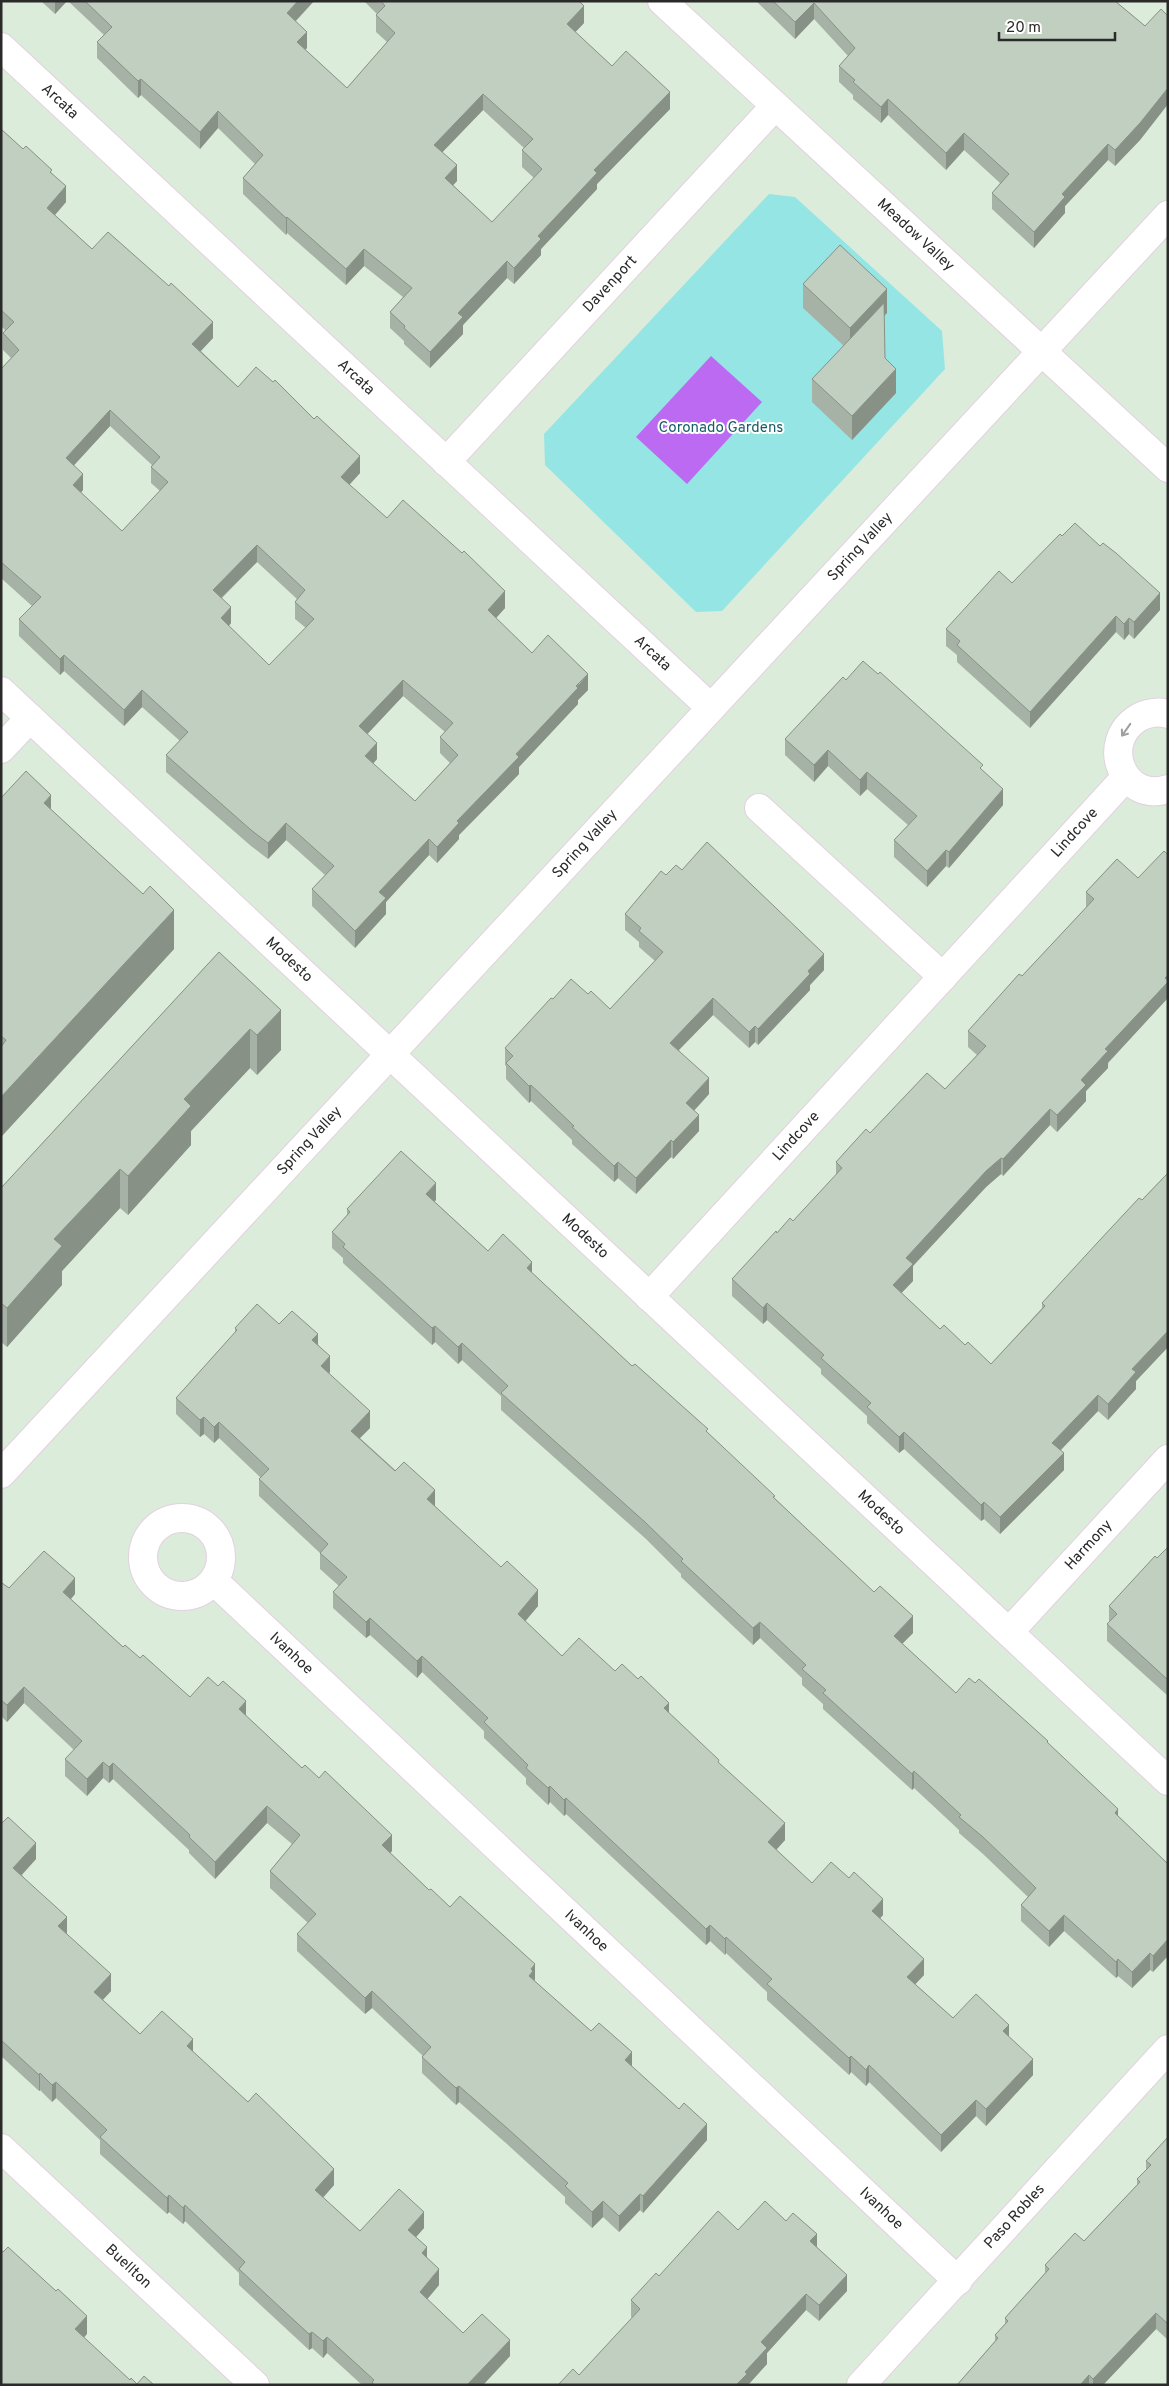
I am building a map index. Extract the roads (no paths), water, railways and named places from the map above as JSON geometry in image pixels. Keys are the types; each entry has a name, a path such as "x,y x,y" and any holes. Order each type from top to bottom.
{"street":[{"name":"Meadow Valley","path":"662,1 1168,468"},
{"name":"Arcata","path":"1,47 711,708"},
{"name":"Davenport","path":"446,462 775,106"},
{"name":"Spring Valley","path":"1,1474 1168,215"},
{"name":"Modesto","path":"1,691 1168,1781"},
{"path":"1168,714 1164,712 1144,714 1128,724 1118,741 1118,760 1126,777 1141,789 1160,792 1168,789"},
{"path":"1,749 30,718"},
{"name":"Lindcove","path":"649,1297 1126,777"},
{"path":"759,808 943,977"},
{"name":"Harmony","path":"1009,1632 1168,1459"},
{"name":"Ivanhoe","path":"214,1581 958,2281"},
{"name":"Paso Robles","path":"861,2385 1168,2049"},
{"name":"Buellton","path":"1,2148 256,2385"}],"park label":[{"name":"Coronado Gardens","path":"721,428"}]}
